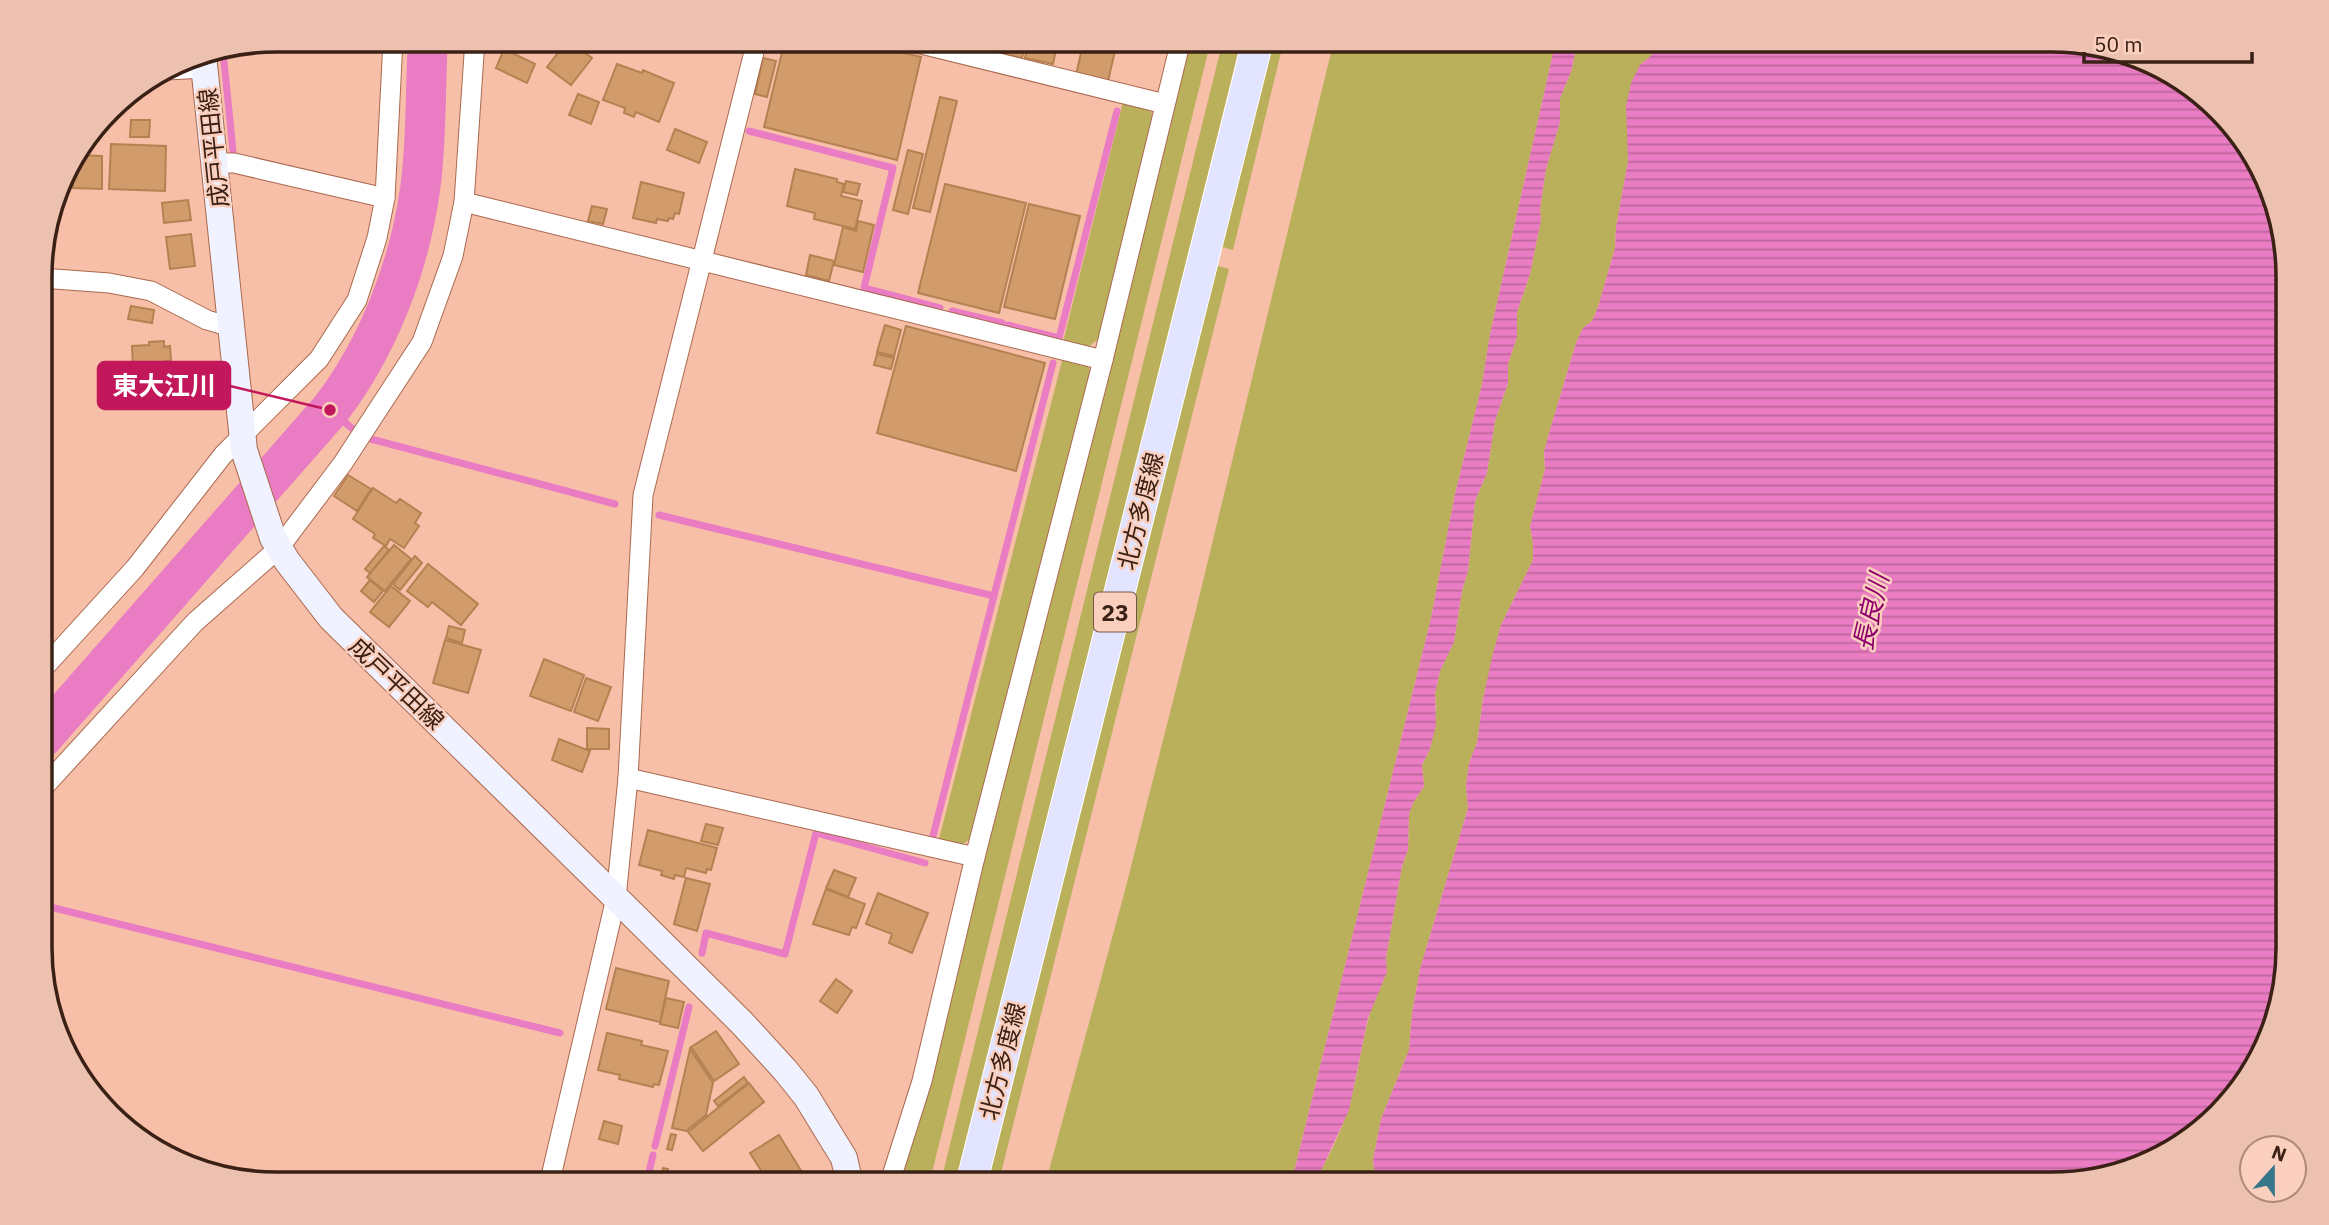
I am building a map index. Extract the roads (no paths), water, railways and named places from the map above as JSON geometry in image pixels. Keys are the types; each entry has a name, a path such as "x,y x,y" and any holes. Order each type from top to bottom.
{"main road":[{"name":"北方多度線","path":"974,1172 1255,52"},
{"name":"成戸平田線","path":"204,64 243,443 276,543 331,618 742,1023 806,1096 844,1158 847,1172"}],"street":[{"path":"893,1172 922,1081 975,857 1103,360 1178,52"},
{"path":"52,653 135,568 223,454 243,443 319,359 356,300 377,238 385,198 392,53"},
{"path":"52,778 195,622 276,543 343,463 422,342 453,256 464,202 473,53"},
{"path":"552,1172 617,898 628,778 643,495 754,53"},
{"path":"956,53 1166,104"},
{"path":"214,163 234,163 385,198"},
{"path":"464,202 1103,360"},
{"path":"53,279 109,283 151,292 206,320 231,327"},
{"path":"628,778 975,857"}],"water":[{"path":"1553,52 1575,52 1571,72 1560,98 1560,122 1546,169 1541,220 1530,274 1517,312 1517,337 1508,364 1508,383 1495,421 1487,473 1475,501 1468,571 1454,642 1440,671 1435,694 1436,725 1430,749 1422,765 1424,786 1409,814 1408,850 1402,866 1386,958 1387,972 1368,1018 1349,1110 1321,1172 1294,1172 1431,618 1455,494 1482,384 1490,334"},
{"name":"長良川","path":"1653,52 2052,52 2082,54 2110,60 2152,76 2177,90 2211,118 2246,164 2259,191 2275,247 2276,276 2275,978 2265,1021 2253,1048 2239,1073 2221,1096 2177,1135 2125,1161 2067,1172 1374,1172 1373,1160 1381,1119 1409,1050 1420,969 1468,808 1466,786 1469,763 1477,743 1492,657 1501,625 1533,560 1530,526 1545,469 1544,452 1576,343 1583,328 1592,321 1598,307 1615,248 1616,227 1628,161 1626,106 1631,83 1640,65"}],"waterway":[{"path":"52,726 330,410 363,360 389,306 415,219 424,153 428,53"},
{"path":"224,59 233,151"},
{"path":"1008,325 1059,338 1117,111"},
{"path":"749,131 893,168 864,288 940,308"},
{"path":"952,311 1002,323"},
{"path":"933,836 1053,363"},
{"path":"330,410 354,430"},
{"path":"371,439 615,504"},
{"path":"659,515 994,596"},
{"path":"702,953 706,933 785,954 816,833 925,863"},
{"path":"52,907 560,1033"},
{"path":"655,1146 689,1007"},
{"path":"649,1172 653,1155"}],"place":[{"name":"東大江川","path":"330,410"}]}
